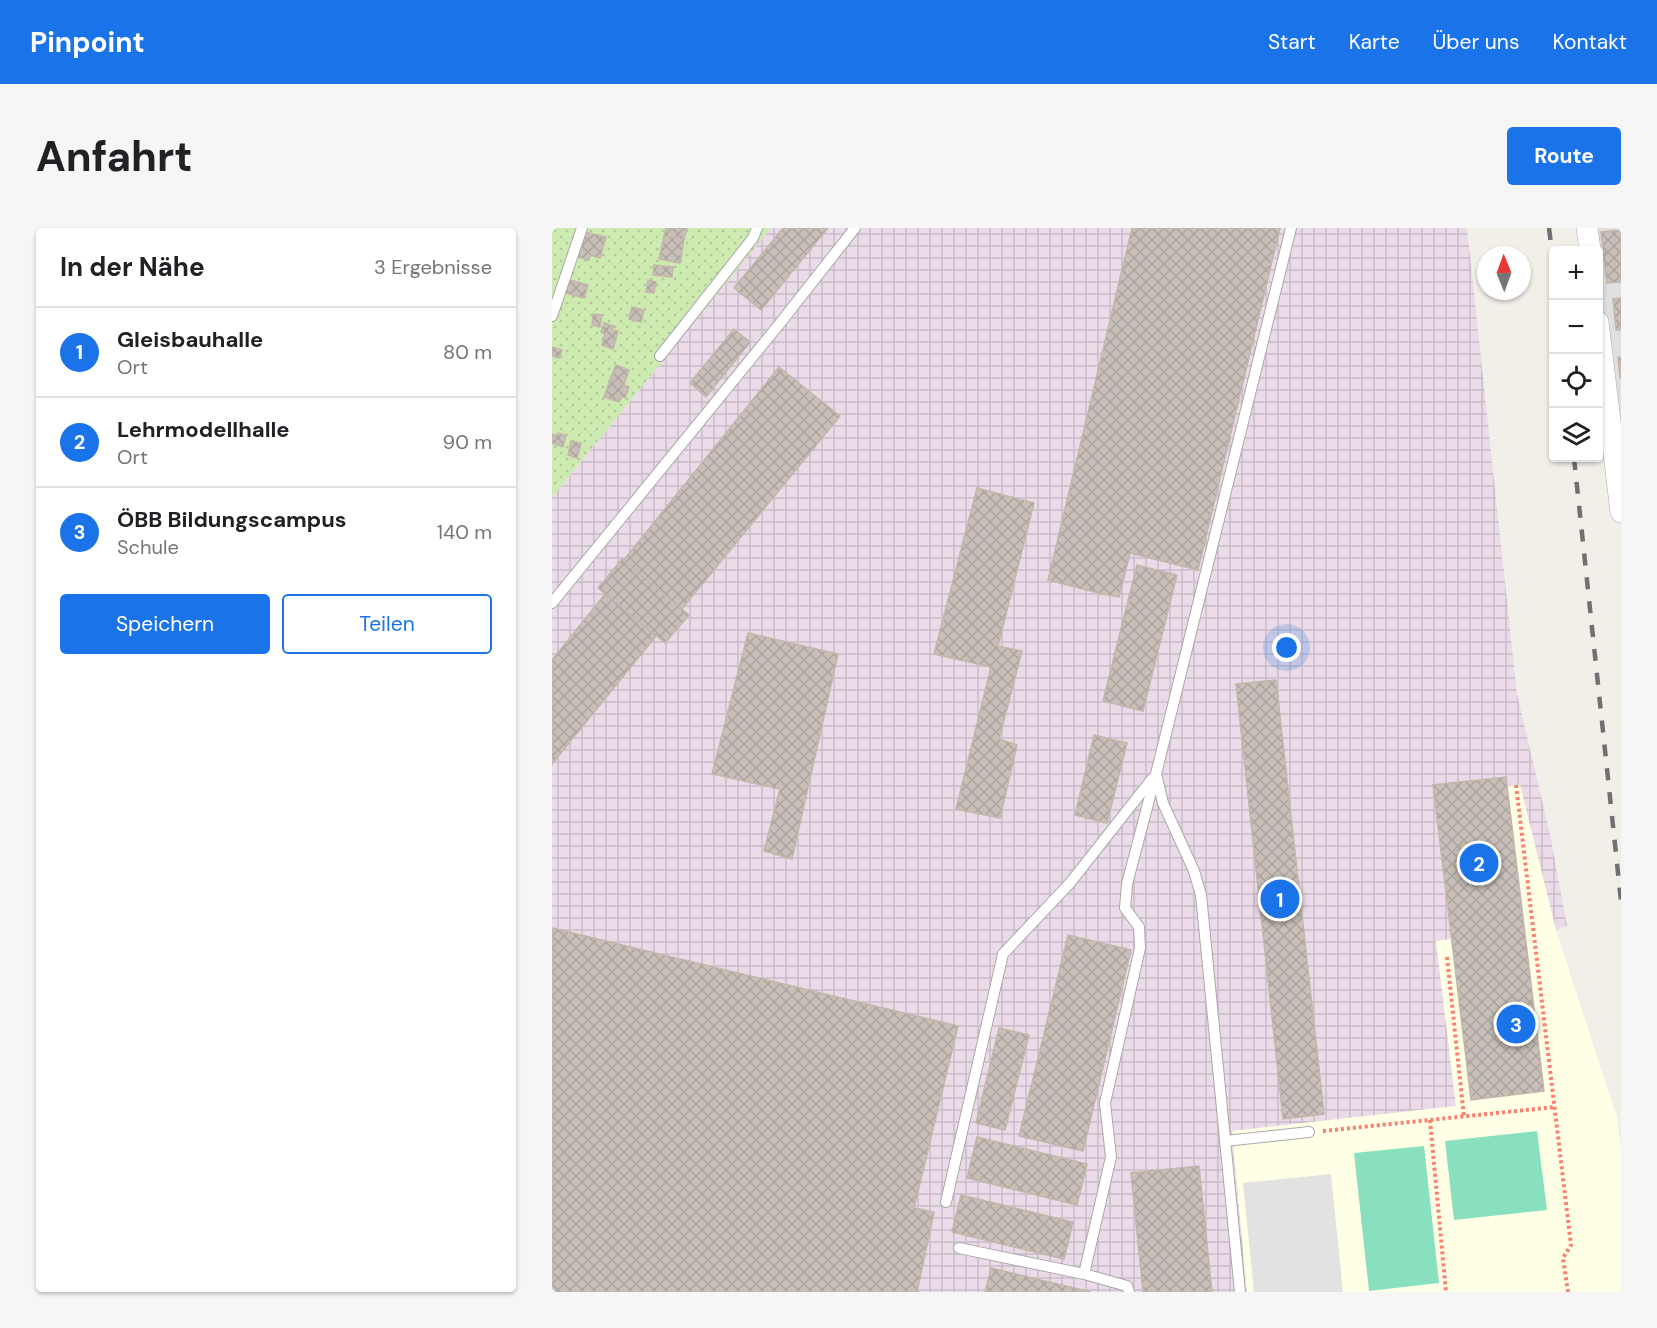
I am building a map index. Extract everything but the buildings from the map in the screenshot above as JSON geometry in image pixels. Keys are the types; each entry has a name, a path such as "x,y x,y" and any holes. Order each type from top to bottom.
{"street":[{"path":"1587,228 1589,246"},
{"path":"1603,350 1620,469 1621,512"}],"lane":[{"path":"552,316 582,228"},
{"path":"660,356 753,238 757,228"},
{"path":"552,603 855,228"},
{"path":"1084,1274 1112,1156 1105,1103 1140,948 1139,927 1125,909 1127,885 1291,228"},
{"path":"1156,774 1163,803 1194,871 1200,894 1240,1292"},
{"path":"946,1202 1003,954 1070,883 1156,774"},
{"path":"1225,1141 1309,1132"},
{"path":"959,1248 1084,1274 1127,1286 1129,1292"}],"path":[{"path":"1516,785 1571,1245 1563,1258 1568,1292"},
{"path":"1446,957 1464,1117"},
{"path":"1309,1132 1555,1107"},
{"path":"1430,1120 1446,1292"}],"shaded area":[{"path":"771,228 1467,228 1517,694 1550,834 1567,926 1556,930 1520,785 1507,786 1506,777 1451,939 1436,941 1456,1106 1232,1131 1247,1292 552,1292 552,497"},
{"path":"1590,228 1621,228 1621,492 1603,334 1603,246 1597,246"},
{"path":"1506,777 1508,786 1520,785 1556,930 1617,1118 1621,1152 1621,1292 1247,1292 1232,1131 1456,1106 1436,941 1451,939 1433,785"},
{"path":"1331,1174 1343,1292 1254,1292 1243,1183"}],"green space":[{"path":"552,228 771,228 552,497"},
{"path":"1537,1131 1547,1210 1454,1220 1445,1141"},
{"path":"1424,1146 1439,1283 1369,1291 1354,1153"}],"railway":[{"path":"1549,228 1551,246"},
{"path":"1574,462 1621,901"}],"place":[{"name":"Lehrmodellhalle","path":"1479,863"},
{"name":"Gleisbauhalle","path":"1280,899"},
{"name":"ÖBB Bildungscampus","path":"1516,1024"}]}
